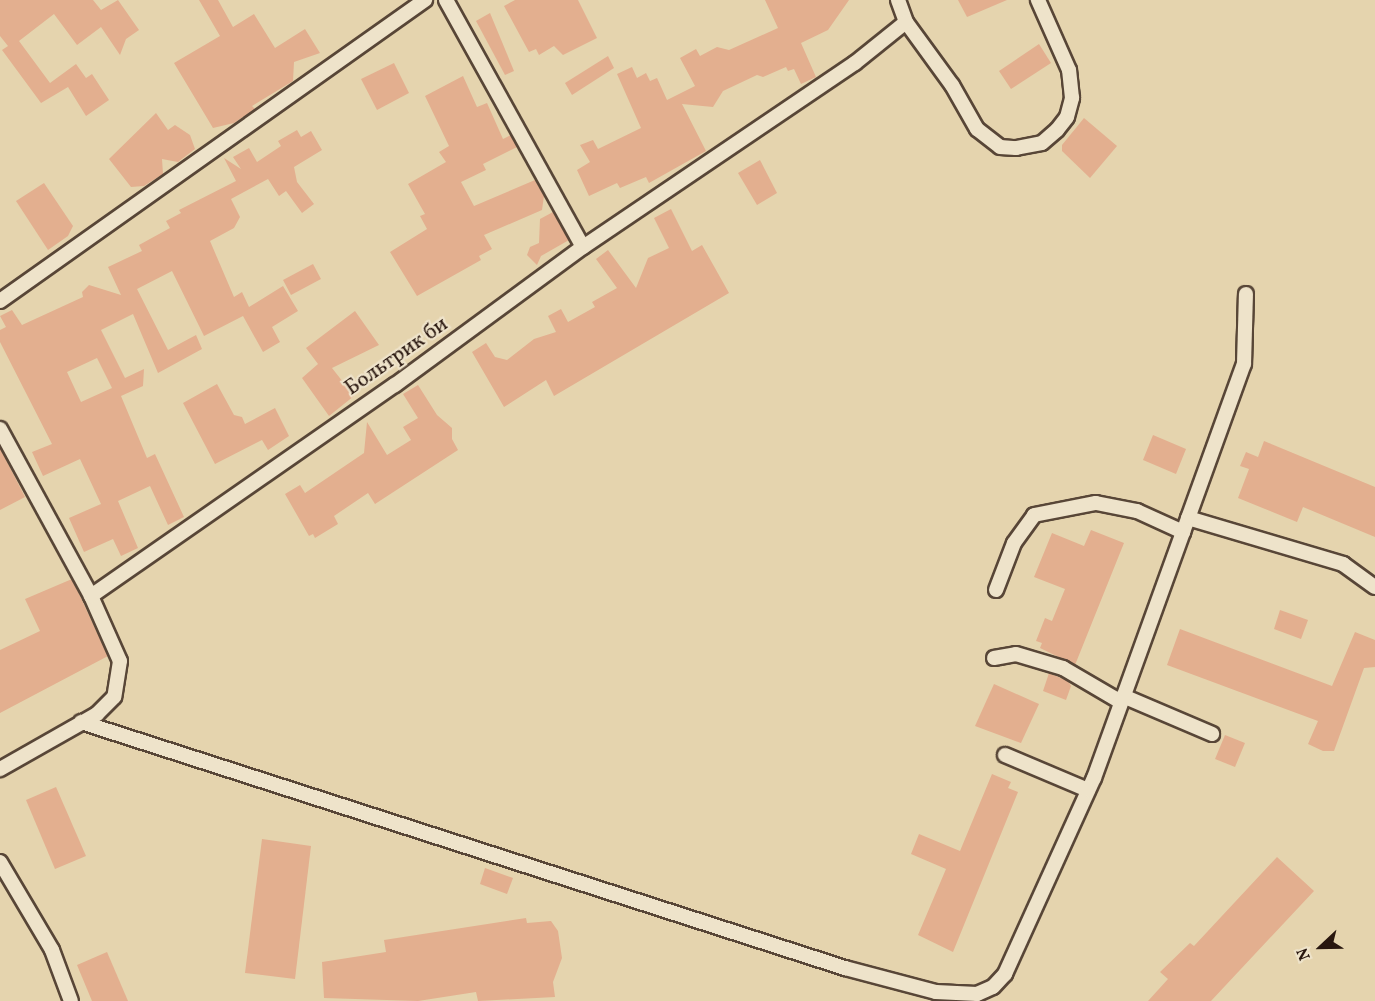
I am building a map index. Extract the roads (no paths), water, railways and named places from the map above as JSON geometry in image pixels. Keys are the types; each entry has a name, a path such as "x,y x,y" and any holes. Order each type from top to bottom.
{"street":[{"path":"0,301 425,0"},
{"path":"446,0 583,247"},
{"path":"898,0 906,22 988,140 1000,147 1031,147 1057,130 1067,117 1072,99 1069,70 1038,0"},
{"name":"Больтрик би","path":"91,596 395,385 583,247 855,63 906,22"},
{"path":"81,722 845,968 936,992 977,994 993,987 1005,974 1088,790 1244,364 1246,294"},
{"path":"0,429 91,596 120,661 119,680 114,697 97,714 0,769"},
{"path":"996,590 1014,543 1034,515 1096,503 1137,511 1183,532"},
{"path":"1188,518 1343,564 1375,587"},
{"path":"994,658 1016,654 1063,668 1122,699 1212,734"},
{"path":"1005,755 1088,790"},
{"path":"0,862 4,881 52,950 71,1001"}]}
